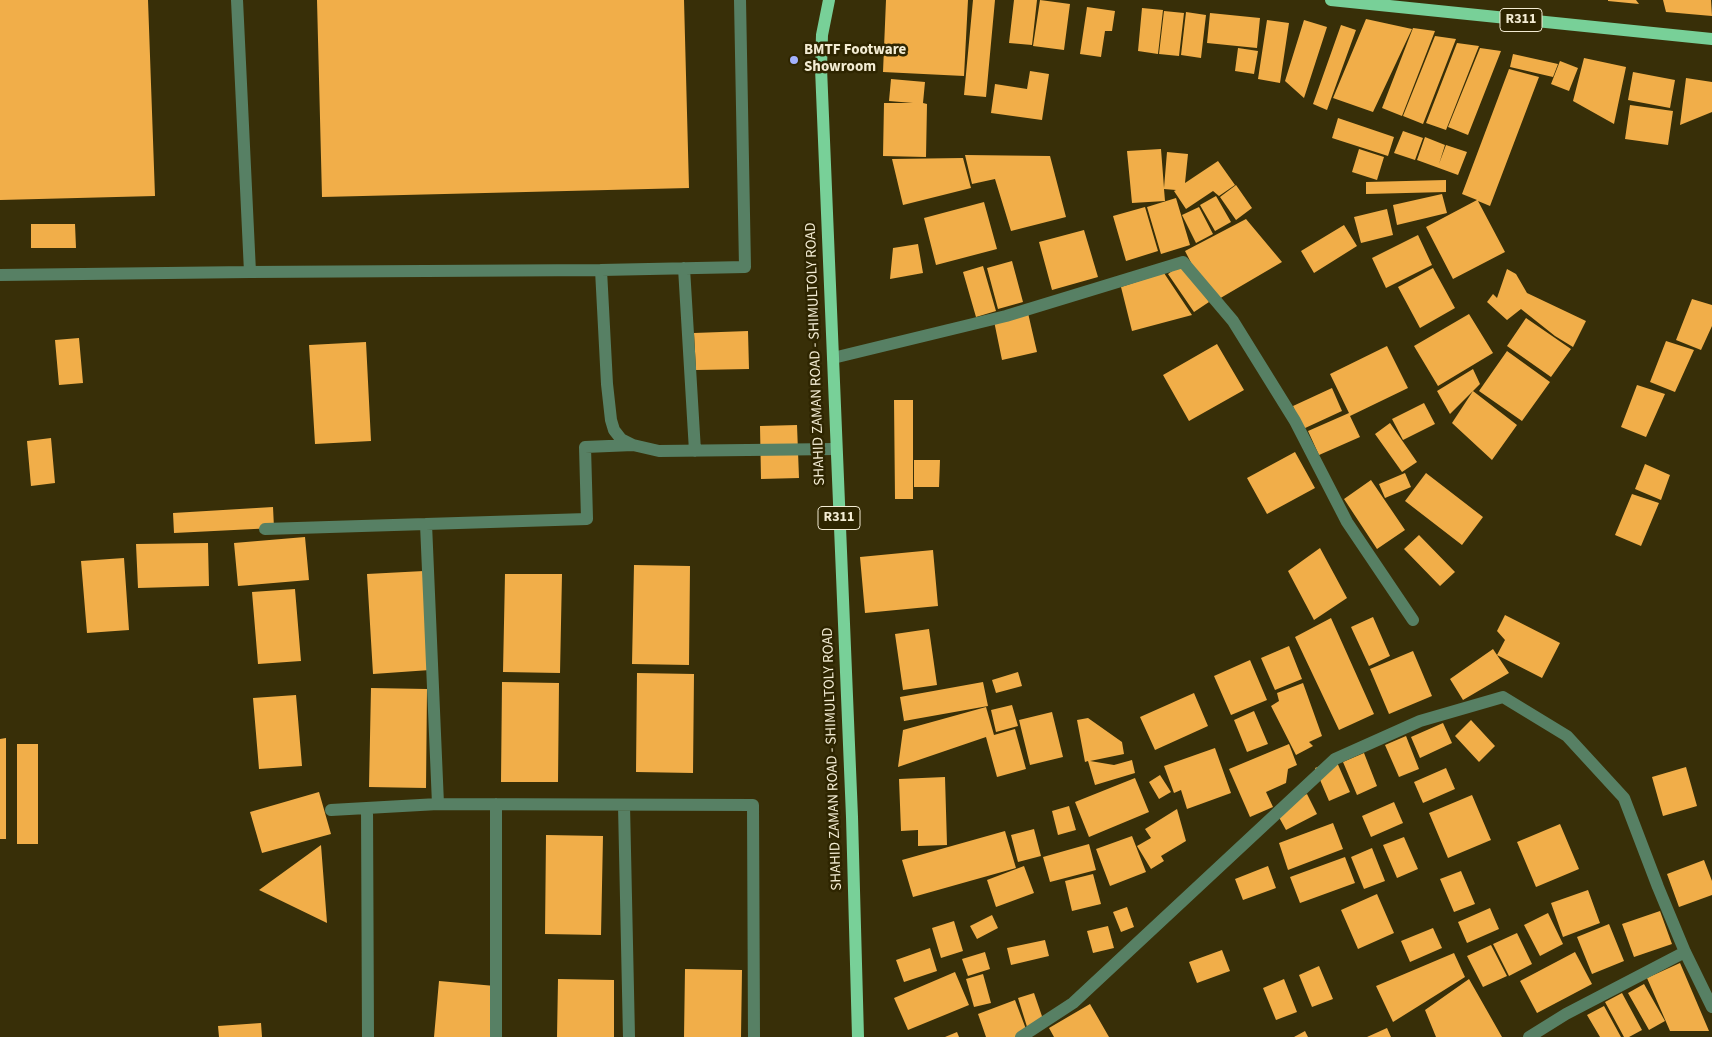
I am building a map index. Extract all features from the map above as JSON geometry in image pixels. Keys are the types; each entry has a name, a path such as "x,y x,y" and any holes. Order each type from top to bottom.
{"main road":[{"name":"SHAHID ZAMAN ROAD - SHIMULTOLY ROAD","path":"829,0 822,35 821,68 852,826 858,1037"},
{"name":"R311","path":"1339,0 1712,39"}],"street":[{"path":"237,0 250,272"},
{"path":"0,274 601,270 745,267 740,0"},
{"path":"833,358 1006,316 1183,262 1233,321 1295,421 1348,522 1413,620"},
{"path":"684,268 695,451"},
{"path":"601,270 607,384 611,420 614,430 621,439 633,445 659,451 836,449"},
{"path":"265,529 587,519 586,447 633,445"},
{"path":"426,524 438,804"},
{"path":"1021,1037 1073,1003 1335,759 1420,721 1503,697 1567,736 1624,798 1685,952 1712,1007"},
{"path":"331,810 438,804 753,805 754,1037"},
{"path":"496,804 496,1037"},
{"path":"624,805 629,1037"},
{"path":"367,808 368,1037"},
{"path":"1529,1037 1566,1014 1685,952"}],"building":[{"path":"0,0 148,0 155,196 0,200"},
{"path":"317,0 684,0 689,188 322,197"},
{"path":"886,0 968,0 964,76 883,72"},
{"path":"973,0 995,0 986,97 964,95"},
{"path":"1014,0 1037,0 1032,45 1009,43"},
{"path":"1040,0 1070,4 1064,50 1033,46"},
{"path":"1636,0 1639,4 1608,1"},
{"path":"1663,0 1711,0 1712,16 1666,12"},
{"path":"1087,7 1115,11 1112,31 1105,31 1101,57 1080,54"},
{"path":"1142,8 1163,10 1158,54 1138,51"},
{"path":"1164,11 1184,13 1179,56 1159,54"},
{"path":"1186,12 1206,15 1201,58 1181,55"},
{"path":"1210,13 1260,18 1257,48 1207,43"},
{"path":"1366,19 1412,29 1373,112 1333,98"},
{"path":"1267,20 1289,23 1280,83 1258,79"},
{"path":"1304,20 1327,27 1304,98 1285,81"},
{"path":"1341,25 1356,30 1327,110 1313,104"},
{"path":"1413,28 1435,31 1402,116 1382,108"},
{"path":"1435,36 1456,39 1423,124 1403,116"},
{"path":"1457,43 1479,46 1446,130 1426,123"},
{"path":"1238,48 1258,51 1254,74 1235,71"},
{"path":"1480,48 1501,51 1468,135 1448,127"},
{"path":"1513,54 1558,64 1553,77 1510,67"},
{"path":"1584,58 1626,67 1614,124 1573,101"},
{"path":"1560,61 1578,68 1569,91 1551,84"},
{"path":"1509,69 1539,77 1490,206 1478,201 1505,252 1453,279 1426,227 1477,200 1462,194"},
{"path":"1030,71 1049,74 1042,120 991,113 995,84 1027,89"},
{"path":"1633,72 1675,80 1670,108 1628,100"},
{"path":"1686,78 1712,82 1712,112 1680,125"},
{"path":"891,79 925,82 923,103 927,104 926,157 883,156 884,103 913,103 889,101"},
{"path":"1630,105 1673,111 1668,145 1625,139"},
{"path":"1338,118 1394,137 1388,156 1332,138"},
{"path":"1403,131 1423,138 1415,160 1394,153"},
{"path":"1425,137 1445,145 1439,164 1446,145 1467,152 1458,175 1417,160"},
{"path":"1161,149 1164,188 1167,152 1188,154 1185,183 1218,161 1235,185 1219,196 1213,191 1186,209 1174,191 1176,190 1164,189 1165,201 1132,203 1127,151"},
{"path":"1359,149 1384,157 1377,180 1352,172"},
{"path":"965,155 1050,156 1066,217 1011,231 995,179 972,184"},
{"path":"963,158 971,188 903,205 892,159"},
{"path":"1446,180 1446,192 1366,194 1366,182"},
{"path":"1236,185 1252,208 1236,220 1220,197"},
{"path":"1442,194 1447,213 1397,225 1393,205"},
{"path":"1216,196 1231,222 1215,231 1200,205"},
{"path":"1176,198 1190,245 1161,254 1147,207"},
{"path":"984,202 997,249 936,265 924,218"},
{"path":"1145,207 1158,251 1126,261 1113,216"},
{"path":"1199,207 1213,234 1196,243 1182,215"},
{"path":"1387,209 1393,235 1361,243 1354,217"},
{"path":"1246,219 1282,262 1212,303 1185,251"},
{"path":"31,224 75,224 76,248 31,248"},
{"path":"1344,225 1357,246 1314,273 1301,251"},
{"path":"1084,230 1098,277 1052,290 1039,242"},
{"path":"1418,235 1432,265 1386,288 1372,258"},
{"path":"918,244 923,273 890,279 893,248"},
{"path":"1012,261 1023,302 998,309 987,268"},
{"path":"1183,263 1209,302 1194,312 1168,274"},
{"path":"983,266 996,311 976,317 963,272"},
{"path":"1433,268 1455,308 1420,328 1398,287"},
{"path":"1507,269 1516,274 1527,293 1586,321 1573,347 1555,336 1521,309 1507,320 1487,302 1493,294 1497,298"},
{"path":"1164,273 1192,315 1132,331 1121,287"},
{"path":"1692,299 1712,305 1712,326 1701,350 1676,340"},
{"path":"1028,313 1037,352 1002,360 994,321"},
{"path":"1469,314 1493,353 1438,386 1414,346"},
{"path":"1526,318 1571,349 1551,377 1507,346"},
{"path":"748,331 749,369 696,370 694,333"},
{"path":"79,338 83,383 59,385 55,340"},
{"path":"1666,341 1694,350 1675,392 1650,382"},
{"path":"366,342 371,441 315,444 309,345"},
{"path":"1217,344 1244,390 1189,421 1163,375"},
{"path":"1387,346 1408,388 1350,416 1360,437 1319,455 1308,431 1349,413 1330,374"},
{"path":"1507,351 1550,382 1522,421 1479,391"},
{"path":"1473,369 1480,384 1450,414 1437,391"},
{"path":"1637,385 1665,394 1646,437 1621,427"},
{"path":"1332,388 1342,411 1303,429 1293,406"},
{"path":"1473,391 1517,425 1492,460 1452,423"},
{"path":"894,400 913,400 913,499 895,499"},
{"path":"1424,403 1435,424 1403,440 1392,419"},
{"path":"1390,423 1417,462 1402,472 1375,434"},
{"path":"797,425 799,478 761,479 760,426"},
{"path":"51,438 55,483 31,486 27,441"},
{"path":"1295,452 1315,488 1267,514 1247,478"},
{"path":"914,460 940,460 939,487 914,487"},
{"path":"1645,464 1670,475 1661,500 1635,489"},
{"path":"1405,473 1411,487 1385,498 1379,484"},
{"path":"1426,473 1483,517 1462,545 1405,501"},
{"path":"1371,480 1405,530 1377,549 1344,499"},
{"path":"1632,494 1659,503 1641,546 1615,535"},
{"path":"273,507 274,528 174,533 173,513"},
{"path":"1419,535 1455,572 1440,586 1404,549"},
{"path":"305,537 309,580 238,586 234,543"},
{"path":"208,543 209,586 138,588 136,544"},
{"path":"1320,548 1347,598 1314,620 1288,571"},
{"path":"933,550 938,606 865,613 860,557"},
{"path":"124,558 129,630 87,633 81,561"},
{"path":"634,565 690,566 689,665 632,664"},
{"path":"424,571 430,670 373,674 367,574"},
{"path":"505,574 562,574 560,673 503,672"},
{"path":"295,589 301,661 258,664 252,592"},
{"path":"1505,615 1560,643 1542,678 1497,655 1505,640 1497,631"},
{"path":"1373,617 1390,656 1369,666 1351,627"},
{"path":"1331,618 1374,714 1339,730 1295,637"},
{"path":"929,629 937,685 903,690 895,634"},
{"path":"1289,646 1302,679 1275,690 1261,658"},
{"path":"1493,649 1509,673 1463,700 1450,679"},
{"path":"1413,651 1432,696 1389,714 1370,669"},
{"path":"1250,660 1267,700 1231,715 1214,676"},
{"path":"1018,672 1022,686 996,693 992,680"},
{"path":"637,673 694,674 693,773 636,772"},
{"path":"502,682 559,683 558,782 501,782"},
{"path":"983,682 988,706 904,721 900,697"},
{"path":"1303,683 1322,736 1309,742 1313,746 1296,755 1271,706 1279,701 1277,693"},
{"path":"371,688 427,689 426,788 369,787"},
{"path":"1194,693 1208,726 1155,750 1140,717"},
{"path":"296,695 302,766 259,769 253,698"},
{"path":"1012,705 1018,726 996,732 991,710"},
{"path":"986,707 994,735 1015,729 1026,769 997,777 986,737 898,767 903,730"},
{"path":"1254,711 1268,744 1247,752 1234,720"},
{"path":"1052,712 1063,757 1030,765 1019,720"},
{"path":"1088,718 1122,742 1124,754 1090,761 1114,765 1132,760 1135,773 1095,785 1088,761 1085,762 1077,720"},
{"path":"1471,720 1495,746 1479,762 1455,736"},
{"path":"1443,723 1452,743 1420,758 1411,737"},
{"path":"1406,736 1419,769 1399,777 1385,745"},
{"path":"6,738 6,839 0,839 0,739"},
{"path":"17,744 38,744 38,844 17,844"},
{"path":"1289,744 1297,765 1288,769 1286,783 1266,792 1273,807 1250,817 1229,769"},
{"path":"1215,748 1231,793 1187,809 1181,790 1174,793 1164,766"},
{"path":"1364,753 1377,786 1357,795 1343,762"},
{"path":"1336,760 1350,792 1329,801 1315,768"},
{"path":"1686,767 1697,806 1663,816 1652,777"},
{"path":"1446,768 1455,789 1423,803 1414,782"},
{"path":"1160,775 1171,792 1159,799 1149,782"},
{"path":"945,777 947,845 918,846 918,830 901,831 899,779"},
{"path":"1135,778 1149,812 1089,837 1075,802"},
{"path":"319,792 331,834 262,853 250,812"},
{"path":"1307,794 1317,814 1286,830 1275,810"},
{"path":"1472,795 1491,840 1448,858 1429,813"},
{"path":"1394,802 1403,823 1371,837 1362,816"},
{"path":"1069,806 1076,830 1058,835 1052,811"},
{"path":"1177,809 1186,841 1161,856 1164,861 1151,869 1137,846 1151,838 1145,829"},
{"path":"1333,823 1343,849 1288,870 1279,843"},
{"path":"1560,824 1579,869 1536,887 1517,842"},
{"path":"1034,829 1041,856 1018,862 1011,835"},
{"path":"1005,831 1016,868 913,897 902,860"},
{"path":"546,835 603,836 601,935 545,934"},
{"path":"1132,836 1146,872 1110,886 1096,849"},
{"path":"1404,837 1418,869 1397,878 1383,845"},
{"path":"1089,844 1096,870 1050,882 1043,857"},
{"path":"321,845 327,923 259,890"},
{"path":"1372,848 1385,881 1364,889 1351,857"},
{"path":"1345,857 1355,883 1300,903 1290,877"},
{"path":"1704,860 1712,881 1712,895 1679,907 1667,874"},
{"path":"1024,866 1034,893 996,907 987,880"},
{"path":"1268,866 1276,888 1243,900 1235,879"},
{"path":"1461,871 1475,904 1454,912 1440,879"},
{"path":"1093,874 1101,904 1072,911 1065,881"},
{"path":"1588,890 1600,923 1563,937 1551,903"},
{"path":"1377,894 1394,933 1358,949 1341,910"},
{"path":"1127,907 1134,927 1121,932 1113,912"},
{"path":"1490,908 1499,929 1467,943 1458,922"},
{"path":"1660,911 1672,944 1634,957 1622,924"},
{"path":"1548,913 1563,944 1540,956 1524,925"},
{"path":"992,915 998,928 977,939 970,926"},
{"path":"954,921 963,951 941,958 932,928"},
{"path":"1609,924 1624,961 1592,974 1577,937"},
{"path":"1108,926 1114,948 1093,953 1087,931"},
{"path":"1433,928 1442,948 1410,962 1401,941"},
{"path":"1517,933 1532,964 1509,976 1493,944"},
{"path":"1045,940 1049,956 1011,965 1007,948"},
{"path":"1491,945 1507,976 1483,987 1467,956"},
{"path":"930,948 937,971 904,982 896,960"},
{"path":"1222,950 1230,971 1197,983 1189,962"},
{"path":"985,952 990,969 968,976 962,959"},
{"path":"1575,952 1592,984 1537,1013 1520,981"},
{"path":"1454,953 1465,977 1393,1022 1376,986"},
{"path":"1680,963 1709,1031 1670,1031 1647,978"},
{"path":"1319,966 1333,999 1312,1007 1299,975"},
{"path":"685,969 742,970 741,1037 684,1037"},
{"path":"955,972 969,1005 908,1030 894,998"},
{"path":"983,974 991,1003 974,1007 966,979"},
{"path":"558,979 614,980 614,1037 557,1037"},
{"path":"1284,979 1297,1012 1276,1020 1263,988"},
{"path":"1469,979 1502,1037 1436,1037 1425,1010"},
{"path":"439,981 495,986 491,1037 434,1037"},
{"path":"1644,984 1665,1021 1649,1030 1628,993"},
{"path":"1034,993 1045,1025 1028,1030 1018,998"},
{"path":"1622,993 1642,1030 1629,1037 1624,1037 1605,1002"},
{"path":"1015,1000 1029,1037 986,1037 978,1014"},
{"path":"1090,1004 1109,1037 1054,1037 1049,1028"},
{"path":"1604,1006 1621,1037 1600,1037 1587,1015"},
{"path":"261,1023 262,1037 219,1037 218,1026"},
{"path":"1387,1028 1391,1037 1367,1037"},
{"path":"1305,1031 1308,1037 1294,1037"},
{"path":"957,1032 959,1037 945,1037"}],"place":[{"name":"BMTF Footware Showroom","path":"794,60"}]}
